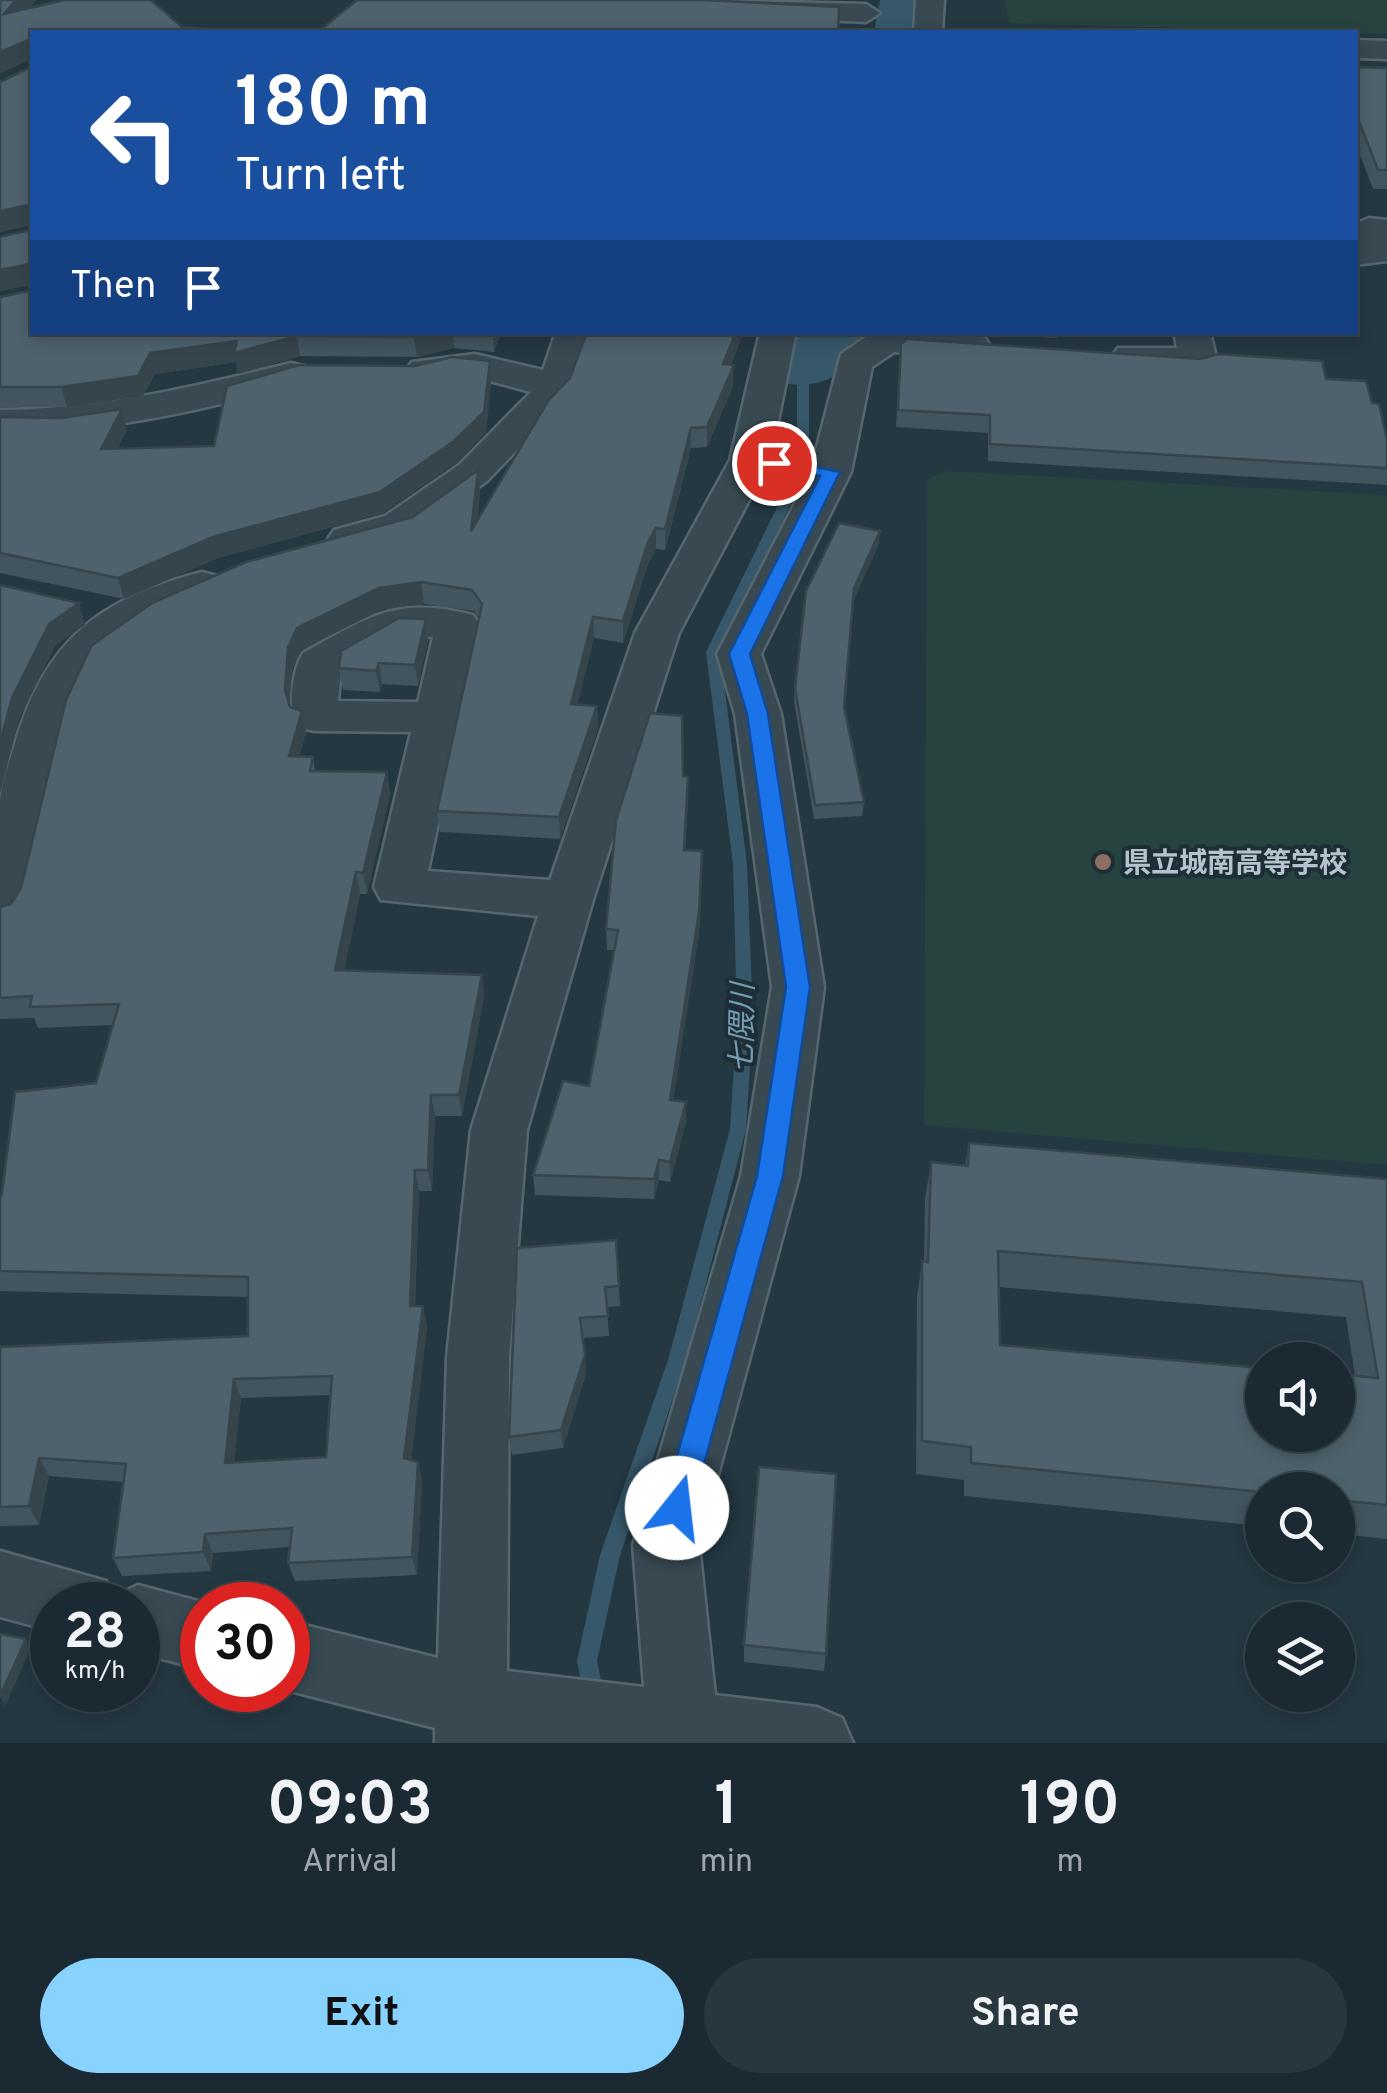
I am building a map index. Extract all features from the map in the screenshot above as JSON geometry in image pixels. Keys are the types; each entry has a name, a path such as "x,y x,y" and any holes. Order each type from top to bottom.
{"street":[{"path":"709,0 708,7 866,15"},
{"path":"928,30 930,0"},
{"path":"1358,49 1387,50"},
{"path":"1358,256 1374,256 1369,228 1387,230"},
{"path":"308,550 400,525 473,473 555,388 573,335"},
{"path":"669,1730 666,1545 770,1176 798,987 758,714 740,654 791,466 778,335"},
{"path":"1100,354 1198,360 1193,335"},
{"path":"488,1717 478,1358 499,1130 568,900 656,633 791,466 854,362 890,336 1003,348"},
{"path":"397,372 454,363 512,370 555,388"},
{"path":"0,422 67,423 177,407 300,371 320,372"},
{"path":"0,908 46,720 75,657 131,618 234,571"},
{"path":"75,605 131,618"},
{"path":"438,717 399,888 568,900"},
{"path":"0,1584 30,1592"},
{"path":"310,1663 488,1717 817,1743"}],"green space":[{"path":"1005,0 1387,0 1387,34 1358,33 1358,30 1009,23"},
{"path":"945,471 1387,495 1387,1165 924,1125 927,480"}],"building":[{"path":"0,0 16,0 4,14 64,0 151,0 182,27 219,30 30,30 30,230 29,205 0,211 0,82 29,68 28,40 0,52"},
{"path":"357,0 705,0 839,7 838,30 320,30"},
{"path":"1358,67 1387,68 1387,170 1378,170 1358,119"},
{"path":"30,230 30,335 422,335 297,336 234,353 237,341 150,353 138,376 61,387 0,387 0,297 29,291 29,264 0,270 0,237"},
{"path":"586,335 735,335 723,364 734,365 707,427 691,428 665,529 656,528 648,542 623,621 593,617 571,704 597,706 559,817 437,811 482,604 472,590 421,582 379,588 297,628 288,647 285,690 290,707 302,711 289,756 313,757 310,771 387,772 363,873 356,872 335,970 482,975 459,1095 431,1095 428,1170 415,1170 410,1306 423,1306 404,1458 418,1462 412,1557 288,1563 292,1528 205,1534 203,1552 113,1558 126,1464 39,1458 29,1506 0,1507 0,1347 248,1336 248,1277 0,1271 0,1200 15,1092 96,1083 119,1004 30,1007 32,996 0,998 0,907 11,904 21,888 66,700 91,646 152,603 246,562 413,517 478,470 471,531 548,401 570,378","holes":["332,1376 326,1457 225,1463 234,1379"]},
{"path":"907,339 1201,359 1218,354 1322,361 1326,379 1366,381 1372,403 1379,404 1387,440 1387,468 990,444 990,415 898,410 901,344"},
{"path":"452,357 490,361 484,412 454,441 380,492 213,537 118,578 0,553 0,417 61,418 122,409 101,449 214,446 227,386 299,365 415,366"},
{"path":"839,523 880,531 854,588 844,707 864,802 815,805 795,688 806,591"},
{"path":"0,585 79,603 49,624 12,698 0,743"},
{"path":"399,618 426,619 415,665 379,663 376,671 339,668 341,651"},
{"path":"650,713 682,716 683,776 688,777 684,850 702,851 699,912 670,1100 686,1102 670,1162 659,1160 654,1179 533,1175 563,1081 589,1086 618,930 606,929 616,820"},
{"path":"969,1143 1387,1179 1387,1505 1355,1502 1355,1472 1245,1472 1245,1490 971,1463 971,1447 922,1441 922,1261 928,1262 931,1162 968,1166"},
{"path":"616,1240 619,1286 605,1287 608,1316 580,1318 585,1355 561,1430 509,1437 517,1248"},
{"path":"759,1467 836,1474 826,1654 744,1645"},
{"path":"0,1634 26,1639 0,1696"}],"waterway":[{"name":"七隈川","path":"901,30 907,0"},
{"name":"七隈川","path":"803,367 841,335"},
{"name":"七隈川","path":"594,1700 587,1661 610,1555 677,1360 738,1129 745,1017 740,864 713,652 791,491 803,445 803,367"}],"place":[{"name":"県立城南高等学校","path":"1103,862"}],"route":[{"path":"677,1508 770,1176 798,987 758,714 740,654 831,472 774,463"}]}
